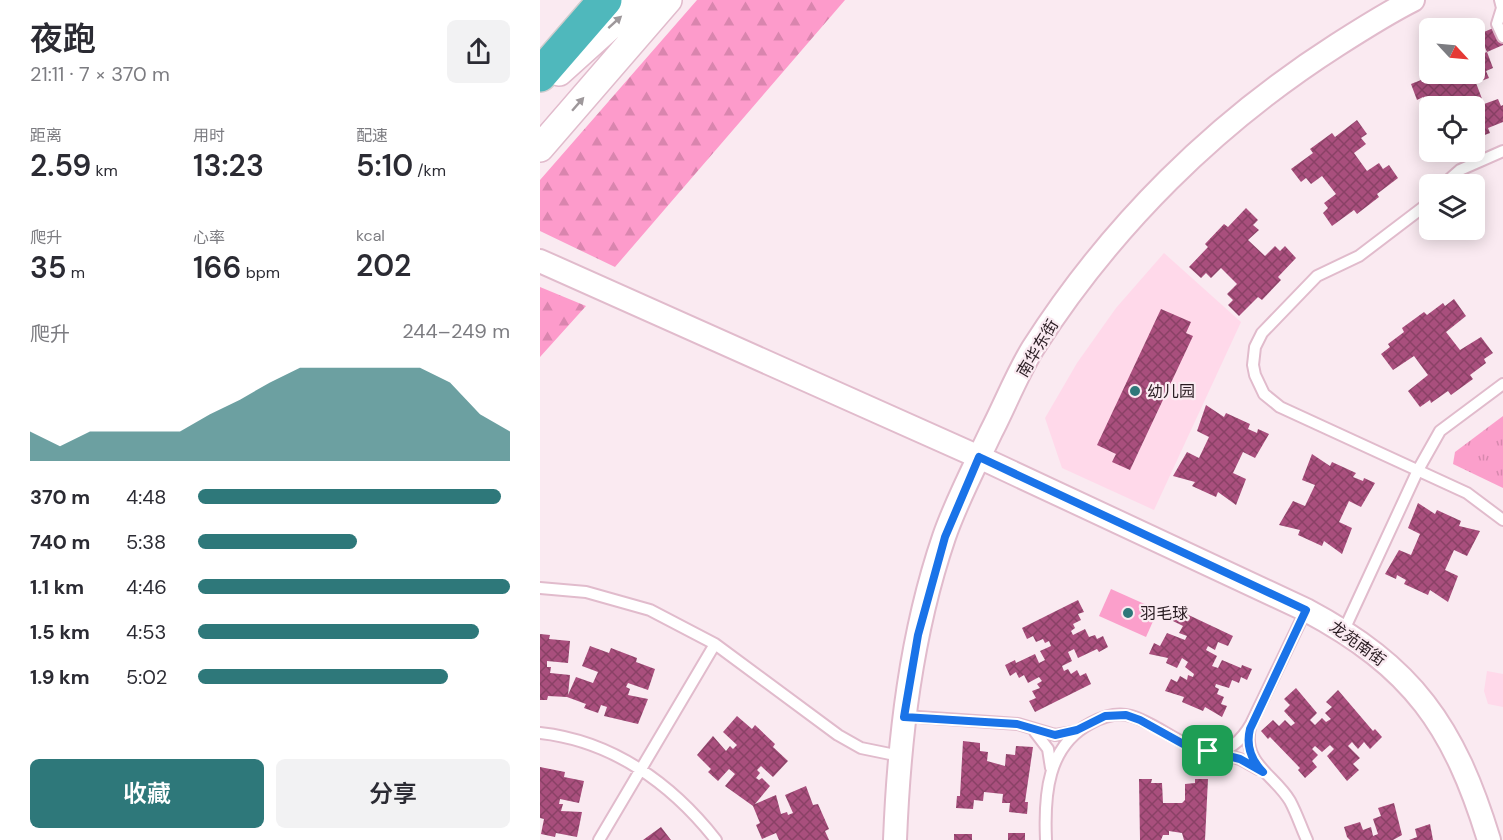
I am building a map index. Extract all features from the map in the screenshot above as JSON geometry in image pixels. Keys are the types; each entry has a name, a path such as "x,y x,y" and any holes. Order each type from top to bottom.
{"highway":[{"path":"540,75 605,0"}],"street":[{"path":"540,88 639,0"},
{"path":"540,148 668,0"},
{"name":"南华东街","path":"896,840 904,717 918,635 945,537 979,457 1032,351 1086,271 1144,205 1215,135 1294,73 1391,11 1413,0"},
{"name":"龙苑南街","path":"540,261 979,457 1344,630 1403,678 1446,732 1463,765 1489,840"}],"lane":[{"path":"1500,0 1502,8 1497,24 1503,37"},
{"path":"1455,174 1503,151"},
{"path":"1419,210 1359,256 1317,276 1262,333 1255,347 1253,365 1264,394 1280,407 1467,493 1503,520"},
{"path":"1344,630 1418,470 1440,431 1503,384"},
{"path":"540,588 586,592 650,610 715,644 838,735 861,748 900,756"},
{"path":"1208,751 1233,745 1244,735 1306,610"},
{"path":"599,840 715,644"},
{"path":"904,717 1030,727 1055,735 1077,730 1105,716 1126,715 1140,720 1185,745 1240,759 1263,772"},
{"path":"1251,724 1249,747 1255,763 1290,801 1307,840"},
{"path":"1030,727 1048,749 1051,764 1046,807 1046,840"},
{"path":"1050,782 1060,749 1077,730"},
{"path":"540,733 601,749 640,769 677,796 716,840"}],"shaded area":[{"name":"幼儿园","path":"1164,253 1241,322 1154,510 1062,468 1045,418 1077,363 1116,308"},
{"path":"1487,671 1503,674 1503,707 1488,704 1484,691"}],"green space":[{"path":"697,0 845,0 615,267 540,231 540,180"},
{"path":"540,287 586,306 540,357"},
{"path":"1503,416 1503,488 1453,464 1455,452"},
{"path":"1111,589 1158,610 1146,637 1099,616"}],"building":[{"path":"1503,24 1503,45 1487,52 1485,32"},
{"path":"1487,52 1493,68 1486,71 1489,78 1485,80 1485,53"},
{"path":"1419,81 1419,84 1476,84 1481,96 1419,96 1417,100 1411,84"},
{"path":"1498,99 1501,106 1503,105 1503,122 1488,128 1490,133 1485,135 1485,104"},
{"path":"1357,120 1367,134 1361,138 1366,144 1354,153 1367,171 1379,163 1383,169 1389,165 1398,178 1377,194 1379,197 1357,214 1354,210 1332,226 1323,213 1328,208 1324,203 1336,194 1322,176 1311,184 1306,178 1301,182 1291,169 1313,153 1310,149 1332,133 1335,137"},
{"path":"1246,208 1258,220 1253,225 1259,230 1248,240 1265,256 1275,246 1280,251 1285,246 1296,258 1278,277 1281,280 1262,300 1258,297 1239,316 1228,305 1233,300 1227,294 1237,284 1221,268 1211,278 1206,273 1201,278 1189,267 1208,247 1205,244 1224,224 1228,227"},
{"path":"1454,299 1466,316 1446,332 1460,350 1481,337 1493,353 1484,359 1486,363 1470,375 1473,379 1451,395 1448,391 1431,403 1430,400 1420,407 1408,391 1428,375 1414,356 1393,370 1381,354 1390,347 1388,344 1404,332 1402,328 1424,312 1427,315 1443,303 1445,306"},
{"path":"1161,309 1191,322 1186,333 1193,336 1130,470 1112,462 1116,454 1097,445"},
{"path":"1206,405 1224,417 1226,413 1250,424 1248,429 1257,433 1258,429 1269,434 1255,458 1243,452 1233,473 1246,479 1236,505 1218,492 1216,497 1192,486 1195,482 1173,476 1187,452 1199,458 1209,437 1197,431"},
{"path":"1312,454 1330,466 1332,462 1356,473 1353,477 1363,481 1364,478 1375,483 1361,507 1349,501 1339,522 1352,528 1342,554 1324,541 1322,546 1298,535 1300,530 1279,525 1293,501 1305,506 1315,485 1302,480"},
{"path":"1418,503 1435,514 1437,510 1461,521 1459,526 1480,531 1467,556 1454,550 1445,570 1458,576 1448,602 1430,590 1428,595 1404,584 1406,580 1397,575 1396,579 1385,574 1399,550 1411,555 1420,534 1408,528"},
{"path":"1078,600 1084,612 1078,614 1081,620 1073,624 1075,628 1071,631 1073,635 1085,629 1089,637 1095,635 1097,639 1103,636 1108,647 1099,652 1097,649 1078,658 1074,649 1068,652 1072,661 1062,666 1064,671 1068,669 1071,674 1077,670 1080,676 1086,673 1091,684 1035,712 1029,701 1036,698 1032,691 1040,688 1037,684 1042,681 1039,677 1028,683 1024,675 1019,678 1016,672 1010,676 1005,665 1015,660 1016,663 1035,654 1039,663 1045,660 1040,651 1051,646 1049,641 1045,643 1043,639 1036,642 1033,636 1027,639 1022,628"},
{"path":"1178,610 1233,636 1228,646 1218,642 1215,650 1208,646 1206,650 1217,656 1212,666 1218,668 1222,660 1241,668 1242,665 1252,669 1247,680 1241,677 1239,683 1232,680 1229,688 1216,684 1215,687 1219,689 1217,694 1224,697 1221,704 1227,706 1222,717 1205,707 1203,711 1182,702 1184,697 1165,691 1171,679 1177,682 1180,676 1187,680 1188,675 1193,677 1194,674 1185,667 1188,662 1182,658 1177,668 1166,663 1168,658 1149,654 1154,643 1160,646 1167,633 1185,640 1187,636 1179,633 1183,626 1173,621"},
{"path":"540,634 550,635 549,639 570,641 568,663 547,661 547,667 551,667 550,673 570,675 568,695 576,677 593,683 598,672 582,666 590,646 609,653 611,648 637,658 636,662 655,669 648,690 628,683 626,687 630,689 628,695 648,699 638,724 604,716 607,707 601,705 598,713 584,708 586,704 567,697 548,696 547,700 540,700"},
{"path":"1296,688 1317,713 1310,720 1315,725 1322,718 1326,722 1331,719 1325,713 1332,707 1326,702 1338,690 1373,731 1375,729 1382,737 1370,749 1364,742 1358,749 1352,742 1348,746 1360,758 1353,764 1359,770 1347,781 1327,756 1334,749 1330,745 1322,752 1315,746 1312,749 1318,755 1312,761 1317,767 1305,778 1298,770 1300,768 1270,737 1268,739 1261,731 1273,720 1279,726 1285,720 1291,726 1295,723 1284,711 1290,705 1284,699"},
{"path":"737,716 752,729 755,725 775,744 773,747 788,761 773,777 761,766 757,770 760,773 756,778 759,780 762,778 770,786 755,804 776,795 781,814 787,812 788,815 793,813 785,795 806,786 813,805 818,804 829,829 825,831 829,840 779,840 776,833 762,839 756,825 760,823 753,806 725,786 735,774 729,769 718,781 708,772 711,769 697,755 713,736 726,751 730,746 733,749 737,745 723,732"},
{"path":"963,741 980,743 980,751 988,752 987,761 1005,766 1006,754 1015,755 1016,746 1033,747 1025,802 1028,802 1027,814 1009,812 1010,803 1002,803 1003,794 984,792 983,801 974,800 973,809 956,808 957,796 960,796"},
{"path":"540,767 565,772 564,777 584,781 579,803 560,799 559,804 563,804 561,811 582,812 577,837 556,833 555,837 541,834 544,819 540,818"},
{"path":"1139,779 1152,779 1151,783 1162,783 1163,803 1182,803 1185,800 1185,784 1195,783 1195,779 1208,779 1205,840 1184,840 1182,833 1169,831 1169,835 1163,835 1161,840 1140,840"},
{"path":"1394,803 1402,835 1393,840 1350,840 1347,837 1344,827 1360,822 1363,830 1371,827 1373,836 1378,834 1373,819 1381,816 1378,808"},
{"path":"1430,824 1433,840 1409,840 1417,837 1415,829"},
{"path":"661,827 671,840 643,840"},
{"path":"1008,833 1025,833 1025,840 1008,840"},
{"path":"954,834 972,834 972,840 954,840"}],"place":[{"name":"幼儿园","path":"1135,391"},
{"name":"羽毛球","path":"1128,613"}],"route":[{"path":"979,457 1306,610 1252,722 1248,735 1253,759 1263,772 1248,762 1224,753 1208,751 1185,745 1140,720 1119,714 1105,716 1066,734 1055,735 1017,724 904,717 918,635 945,537 979,457"}]}
